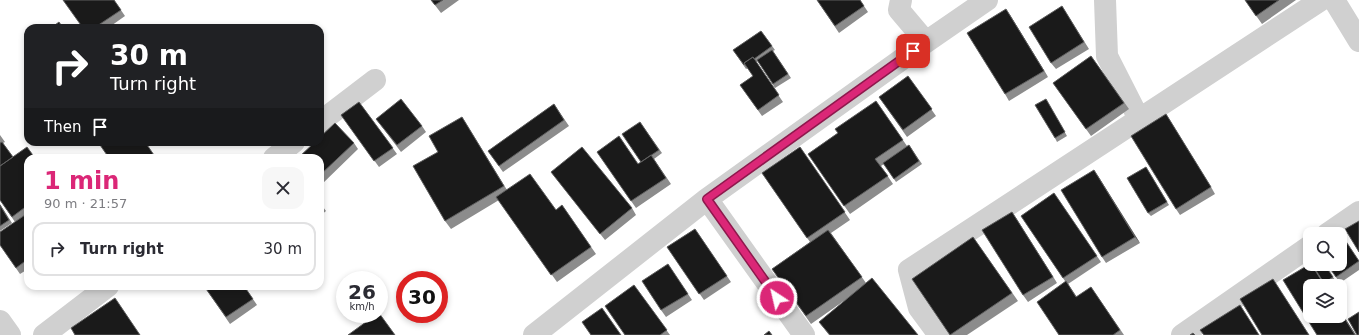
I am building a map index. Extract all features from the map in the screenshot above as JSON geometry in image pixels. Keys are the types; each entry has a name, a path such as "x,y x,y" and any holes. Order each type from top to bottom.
{"street":[{"path":"901,0 899,10 926,42"},
{"path":"543,332 707,199 987,0"},
{"path":"1105,0 1107,56 1139,119"},
{"path":"939,335 919,308 909,270 1321,0"},
{"path":"1334,0 1359,41"},
{"path":"324,119 375,80"},
{"path":"279,154 289,146"},
{"path":"707,199 804,335"},
{"path":"1337,227 1359,212"},
{"path":"1182,335 1303,251"},
{"path":"44,335 103,290"},
{"path":"0,321 10,335"}],"building":[{"path":"63,0 114,0 121,10 100,24 80,24"},
{"path":"431,0 443,0 435,5"},
{"path":"817,0 860,0 864,6 835,26"},
{"path":"1245,0 1279,0 1256,16"},
{"path":"1062,6 1084,42 1051,63 1029,27"},
{"path":"1006,9 1044,71 1005,94 967,33"},
{"path":"761,31 772,46 754,59 753,57 744,63 744,65 733,50"},
{"path":"772,50 788,74 773,84 757,60"},
{"path":"1091,56 1124,103 1086,129 1053,83"},
{"path":"753,57 779,95 758,110 740,85 753,76 744,63"},
{"path":"908,76 932,109 903,130 879,97"},
{"path":"401,99 422,126 397,145 376,119"},
{"path":"1046,99 1065,132 1055,138 1035,105"},
{"path":"876,101 903,140 875,159 888,176 844,206 808,154 838,133 835,129"},
{"path":"359,102 393,148 374,161 341,115"},
{"path":"554,104 564,120 499,166 488,151"},
{"path":"1166,114 1211,187 1176,209 1131,136"},
{"path":"462,117 504,186 445,221 413,166 438,152 429,136"},
{"path":"640,122 659,150 641,162 622,134"},
{"path":"335,123 354,143 324,171 324,154 302,154 311,146 324,146 324,133"},
{"path":"619,136 638,164 651,155 666,178 631,201 597,152"},
{"path":"2,142 13,157 0,166 0,143"},
{"path":"909,145 919,161 894,179 883,163"},
{"path":"101,146 148,146 153,154 106,154"},
{"path":"27,147 32,154 24,154 24,208 12,217 0,200 0,166"},
{"path":"582,147 632,208 600,234 551,172"},
{"path":"800,147 845,212 807,238 762,173"},
{"path":"1146,167 1167,202 1148,213 1127,178"},
{"path":"1094,170 1135,237 1102,257 1061,190"},
{"path":"530,174 556,210 562,205 591,247 551,275 496,197"},
{"path":"1054,193 1097,256 1063,278 1021,216"},
{"path":"0,205 9,220 0,226"},
{"path":"1012,212 1053,277 1023,295 982,230"},
{"path":"24,216 24,262 16,268 0,245 0,232"},
{"path":"1359,221 1359,252 1347,232 1347,228"},
{"path":"695,229 727,276 699,294 667,247"},
{"path":"828,230 862,277 806,316 772,269"},
{"path":"973,237 1012,293 950,335 912,279"},
{"path":"1347,243 1359,261 1347,269"},
{"path":"668,264 688,294 661,310 642,281"},
{"path":"1303,268 1303,271 1315,271 1321,279 1303,279 1303,312 1283,280"},
{"path":"1316,271 1329,271 1333,277 1330,279 1321,279"},
{"path":"1332,271 1345,271 1336,277"},
{"path":"872,278 918,335 830,335 819,322"},
{"path":"1273,279 1309,335 1262,335 1240,299"},
{"path":"1066,281 1076,297 1091,287 1120,330 1113,335 1059,335 1037,302"},
{"path":"634,285 667,330 660,335 625,335 605,306"},
{"path":"207,290 247,290 253,299 226,317"},
{"path":"115,298 140,335 75,335 71,328"},
{"path":"1240,305 1259,335 1204,335 1200,330"},
{"path":"602,308 621,335 591,335 582,322"},
{"path":"1359,312 1359,335 1357,335 1348,319"},
{"path":"1347,322 1355,335 1317,335 1310,323"},
{"path":"365,323 386,323 395,335 348,335"},
{"path":"769,331 772,335 764,335"}],"route":[{"path":"777,298 707,199 913,51"}]}
